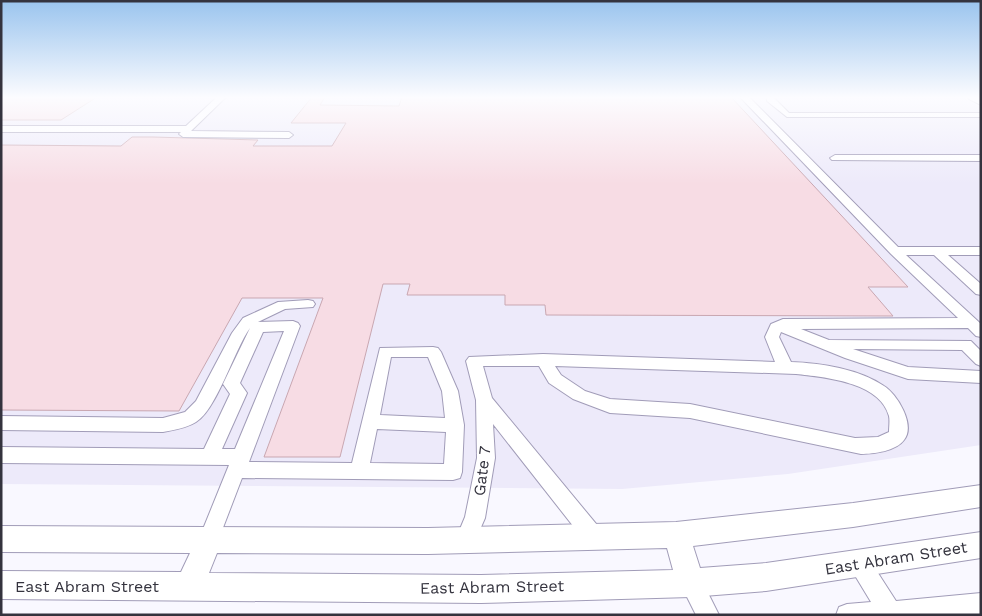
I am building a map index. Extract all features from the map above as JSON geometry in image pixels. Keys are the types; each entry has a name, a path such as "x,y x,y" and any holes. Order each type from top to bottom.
{"main road":[{"path":"1,539 464,541 676,535 853,515 981,496"},
{"path":"676,535 691,583"},
{"path":"189,587 209,539"},
{"name":"East Abram Street","path":"1,586 481,589 691,583 766,578 981,544"}],"lane":[{"path":"192,126 183,134 289,135"},
{"path":"773,126 976,328"},
{"path":"1,129 189,129"},
{"path":"835,158 981,158"},
{"path":"896,250 981,251"},
{"path":"938,251 976,281 981,291"},
{"path":"1,423 164,424 179,422 191,417 202,406 239,333 248,320 282,305 308,304"},
{"path":"786,368 772,337 773,331 779,326 800,324 976,328"},
{"path":"209,539 293,326 258,327 231,384 239,393 210,456"},
{"path":"779,326 823,344 908,373 981,377"},
{"path":"823,344 966,345 981,360"},
{"path":"1,455 210,456 239,463 359,471 452,472 455,425 450,391 433,352 385,352 359,471"},
{"path":"543,360 555,379 579,395 610,406 690,411 856,446 881,445 898,434 900,424 897,415 885,396 877,388 841,374 786,368 543,360 474,361 484,400 595,538"},
{"name":"Gate 7","path":"464,541 475,518 486,458 484,400"},
{"path":"370,422 455,425"},
{"path":"859,564 890,612"},
{"path":"691,583 708,615"},
{"path":"847,615 941,609 981,604"}],"shaded area":[{"path":"1,126 981,126 981,445 788,474 622,489 1,484"}],"building":[{"path":"344,126 758,126 908,287 868,287 893,316 546,315 545,305 505,305 505,295 407,295 410,284 383,284 340,457 264,457 323,298 242,298 179,411 1,410 1,145 121,146 132,137 153,137 258,140 253,146 332,146"}]}
